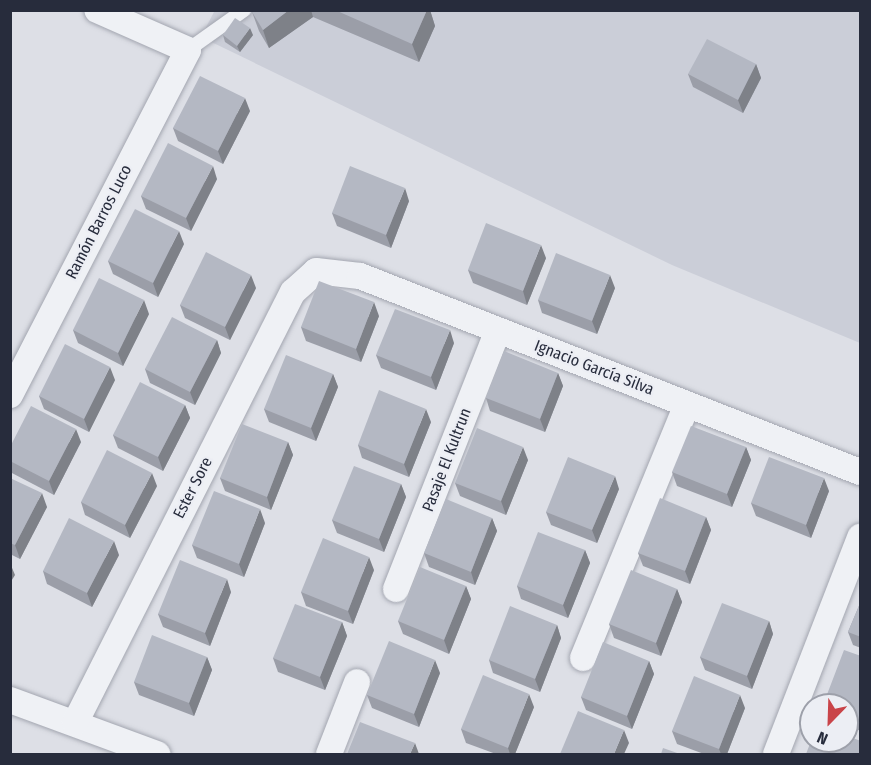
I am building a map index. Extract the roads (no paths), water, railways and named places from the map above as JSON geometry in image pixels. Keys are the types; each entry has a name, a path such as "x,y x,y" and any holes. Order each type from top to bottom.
{"street":[{"path":"98,10 188,50"},
{"name":"Ramón Barros Luco","path":"10,395 188,50"},
{"name":"Ignacio García Silva","path":"326,268 498,330 861,472"},
{"name":"Ester Sore","path":"75,723 293,292 307,275 326,268"},
{"name":"Pasaje El Kultrun","path":"396,589 498,330"},
{"path":"583,658 687,404"},
{"path":"776,754 861,537"},
{"path":"329,754 357,682"},
{"path":"10,700 157,754"}],"lane":[{"path":"188,50 244,10"}]}
